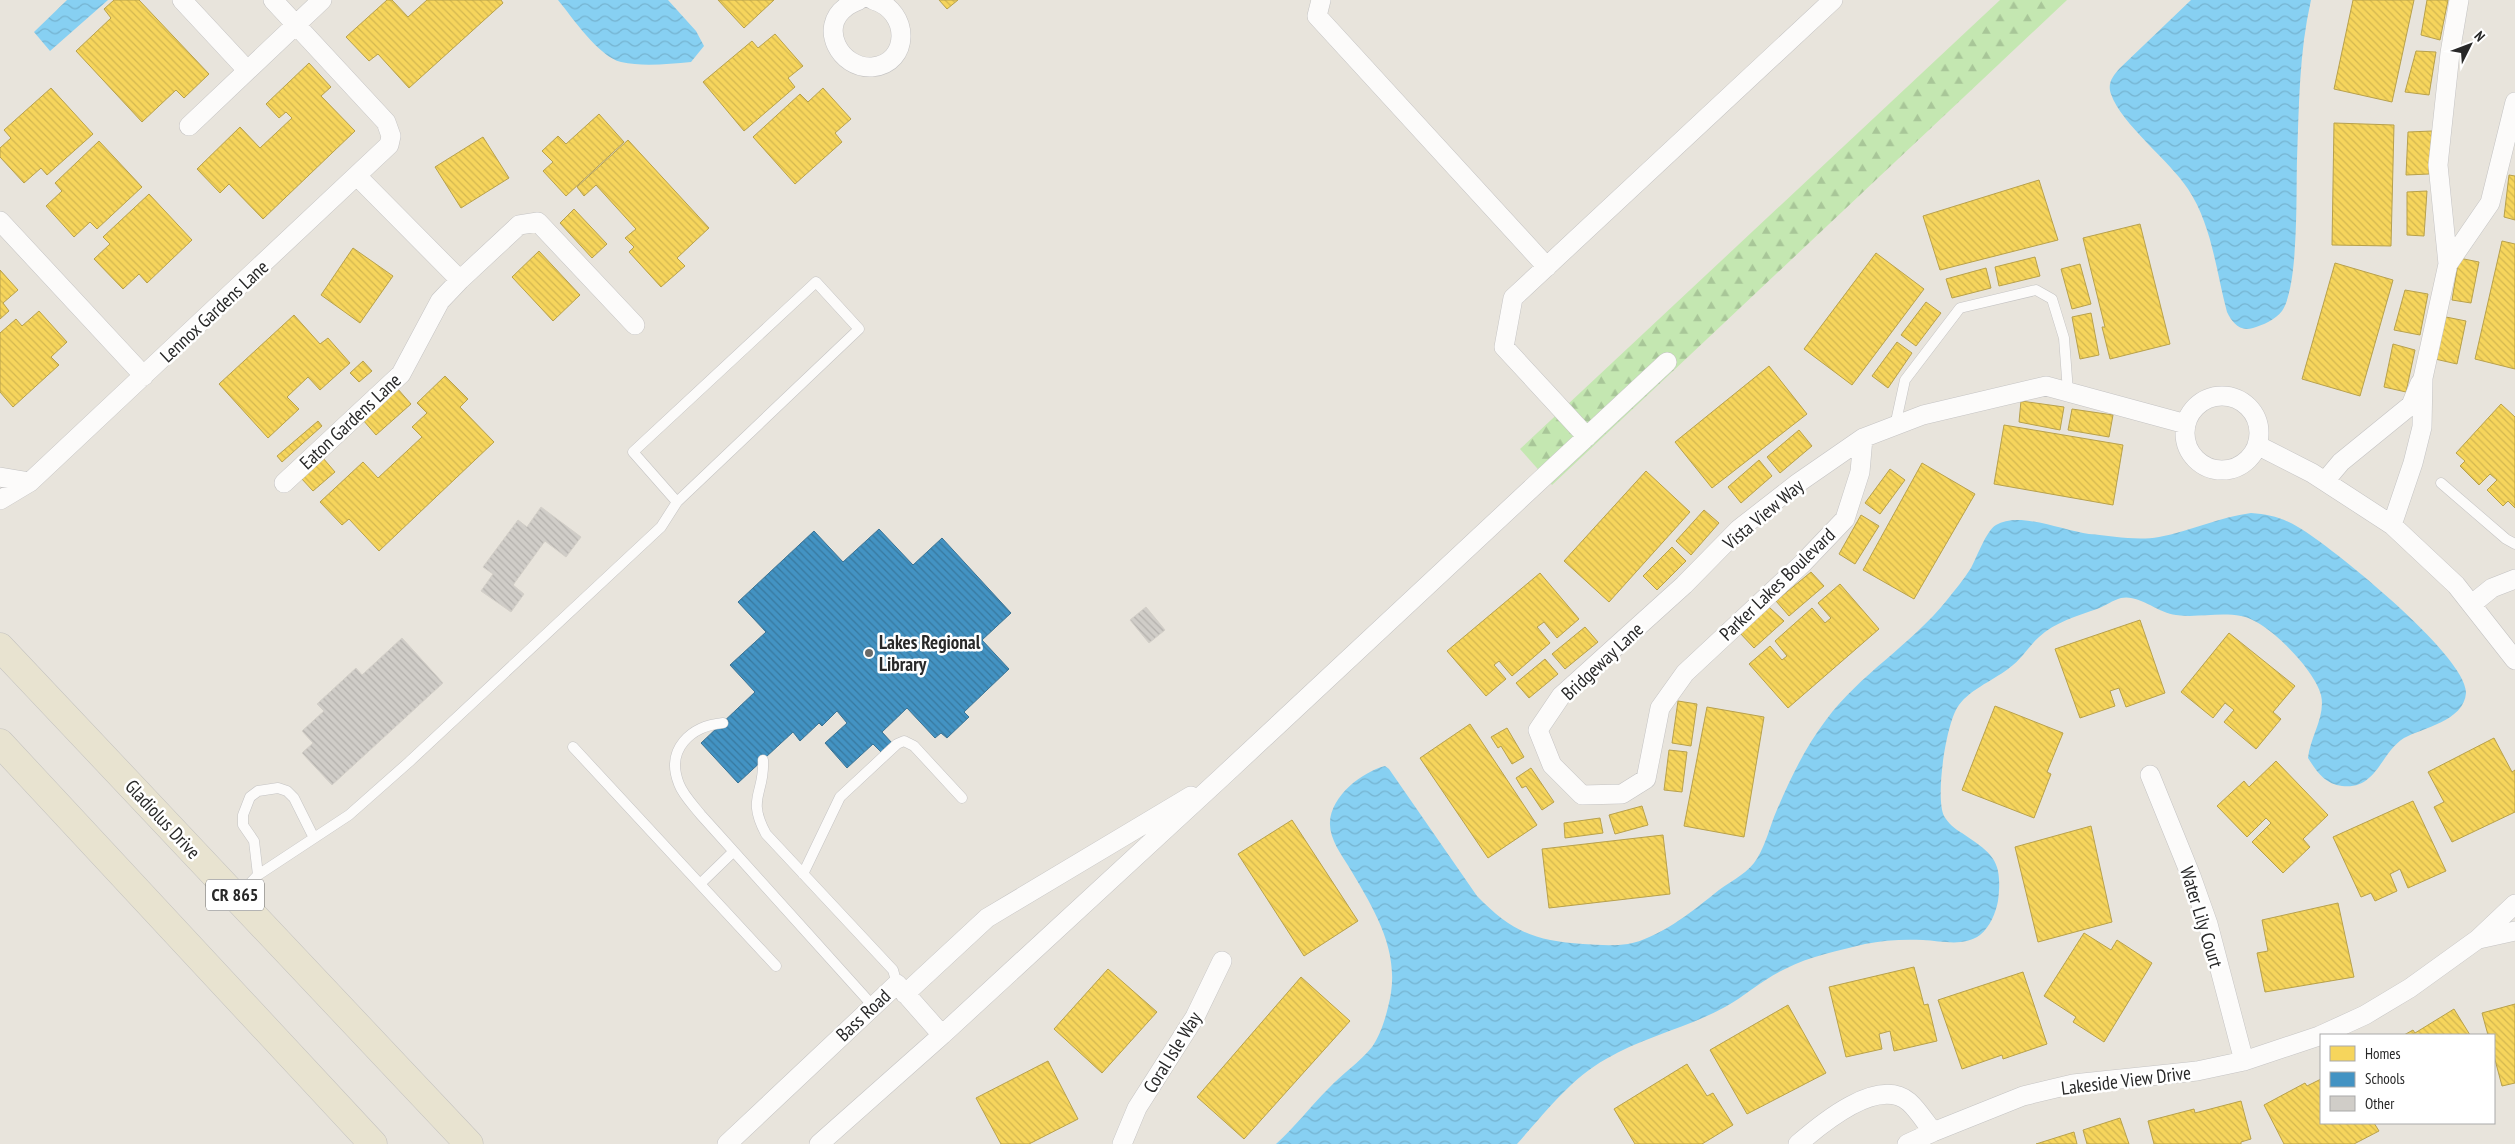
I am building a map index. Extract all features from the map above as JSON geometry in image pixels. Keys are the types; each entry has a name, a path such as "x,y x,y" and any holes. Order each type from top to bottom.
{"main road":[{"name":"Gladiolus Drive","path":"0,647 469,1144"},
{"path":"0,743 373,1144"}],"street":[{"path":"182,0 247,70"},
{"path":"273,0 296,24"},
{"path":"189,126 322,0"},
{"path":"860,0 846,7 839,14 834,25 834,39 838,50 848,61 859,66 874,67 891,58 898,48 901,37 900,25 893,11 884,3 873,0"},
{"path":"1321,0 1317,16 1547,266"},
{"path":"1586,437 1504,347 1513,298 1833,0"},
{"path":"2392,525 2413,463 2422,427 2423,378 2448,264 2438,165 2450,54 2459,0"},
{"name":"Lennox Gardens Lane","path":"0,500 30,482 358,177 389,145 391,136 386,122 296,24"},
{"path":"2448,264 2490,203 2515,102"},
{"path":"358,177 460,280"},
{"path":"0,221 144,376"},
{"name":"Eaton Gardens Lane","path":"284,483 401,374 440,301 519,225 538,222 635,325"},
{"path":"819,1144 1222,778 1667,362"},
{"path":"2325,481 2341,462 2411,405 2423,378"},
{"path":"1863,438 1923,415 2046,386 2186,424"},
{"path":"2227,396 2242,402 2252,410 2257,419 2259,432 2257,445 2251,456 2234,468 2212,469 2200,463 2189,448 2185,436 2186,424 2192,412 2200,404 2214,397 2227,396"},
{"name":"Vista View Way","path":"1670,598 1739,530 1798,482 1863,438"},
{"name":"Parker Lakes Boulevard","path":"1646,779 1660,708 1685,673 1803,563 1844,519 1860,472 1863,438"},
{"path":"2257,445 2325,481 2392,525 2456,585 2515,660"},
{"path":"0,477 30,482"},
{"path":"2472,604 2492,588 2515,579"},
{"name":"Bridgeway Lane","path":"1646,779 1622,794 1582,795 1552,765 1538,730 1561,696 1670,598"},
{"name":"Water Lily Court","path":"2150,775 2191,876 2208,924 2244,1062"},
{"path":"901,989 987,918 1086,857 1222,778"},
{"name":"Lakeside View Drive","path":"2324,1034 2365,1015 2410,988 2478,939 2515,904"},
{"name":"Lakeside View Drive","path":"2478,939 2515,931"},
{"name":"Coral Isle Way","path":"1122,1144 1137,1108 1195,1017 1222,961"},
{"name":"Bass Road","path":"727,1144 873,1006 901,989 942,1034"},
{"name":"Lakeside View Drive","path":"1907,1144 2023,1096 2073,1084 2197,1071 2244,1062 2320,1036"},
{"path":"1798,1144 1839,1112 1862,1100 1884,1093 1908,1101 1934,1132"}],"lane":[{"path":"237,897 258,875 349,815 409,762 661,527 678,502 859,329 816,282 633,452 678,502"},
{"path":"1894,426 1905,380 1960,308 2036,290 2052,299 2064,338 2068,392"},
{"path":"2441,483 2506,539 2515,544"},
{"path":"723,723 706,725 688,737 677,755 676,770 679,784 733,852 873,1006"},
{"path":"803,874 840,797 897,744 904,741 914,746 962,798"},
{"path":"573,747 776,966"},
{"path":"762,760 764,772 755,807 758,819 766,834 893,970 901,989"},
{"path":"258,875 254,841 243,825 243,815 250,797 258,791 278,788 287,792 294,798 314,838"},
{"path":"700,884 733,852"}],"green space":[{"path":"2000,0 2067,0 1552,485 1520,449"}],"water":[{"path":"67,0 108,0 50,51 34,32"},
{"path":"558,0 668,0 696,31 704,46 691,62 647,65 621,62 613,59 595,45"},
{"path":"2191,0 2311,0 2304,39 2300,80 2296,238 2291,281 2282,311 2269,322 2248,329 2244,329 2234,323 2227,312 2208,233 2203,218 2188,189 2125,118 2116,106 2110,90 2111,80 2120,68"},
{"path":"2251,513 2276,517 2315,538 2366,578 2395,604 2445,655 2461,676 2466,693 2464,703 2458,710 2441,722 2404,738 2389,752 2371,777 2354,786 2336,785 2326,780 2308,758 2320,719 2321,695 2310,673 2300,660 2264,627 2241,616 2176,615 2169,614 2142,601 2128,597 2118,599 2066,620 2045,632 2013,665 1967,696 1957,708 1953,717 1941,778 1944,816 1954,828 1988,853 1994,860 1999,876 1996,910 1984,932 1974,939 1960,942 1909,940 1872,943 1824,954 1795,964 1777,973 1725,1007 1696,1021 1620,1051 1593,1067 1558,1098 1517,1144 1276,1144 1321,1096 1372,1047 1382,1028 1388,1007 1392,976 1391,959 1387,943 1374,912 1336,846 1330,828 1332,812 1342,794 1349,786 1367,774 1385,766 1389,769 1477,896 1501,918 1513,926 1537,937 1566,943 1611,945 1639,941 1651,937 1685,916 1745,872 1754,863 1763,847 1791,779 1818,731 1839,703 1918,631 1947,600 1971,568 1985,538 1996,525 2006,521 2029,521 2089,534 2124,538 2151,538"}],"building: Homes":[{"path":"114,0 139,0 209,74 184,98 176,90 142,122 76,51 111,18 104,9"},
{"path":"387,0 392,0 408,17 427,0 501,0 503,3 409,88 378,54 369,61 346,37"},
{"path":"718,0 774,0 744,28"},
{"path":"939,0 958,0 947,9"},
{"path":"2353,0 2414,0 2392,102 2334,89"},
{"path":"2427,0 2448,0 2440,40 2421,35"},
{"path":"775,34 803,66 788,78 795,87 744,131 703,82 752,41 758,48"},
{"path":"2416,51 2436,52 2429,95 2405,92"},
{"path":"309,63 331,87 321,96 355,131 263,219 229,184 220,193 197,169 240,127 260,148 292,118 286,112 279,118 266,104"},
{"path":"51,88 93,134 47,175 41,168 24,183 0,157 0,148 11,138 4,130"},
{"path":"823,88 851,119 835,133 842,142 795,184 753,137 800,94 808,102"},
{"path":"599,114 624,142 566,196 543,171 553,162 542,151 558,136 566,144"},
{"path":"2334,123 2394,125 2391,246 2332,245"},
{"path":"2432,131 2429,174 2406,175 2408,132"},
{"path":"483,137 509,178 461,208 435,167"},
{"path":"628,140 709,228 677,258 685,266 661,287 629,252 634,247 625,238 636,229 596,185 584,196 577,187"},
{"path":"99,141 142,187 97,229 90,222 74,237 46,206 62,191 55,183"},
{"path":"2509,175 2515,176 2515,220 2504,217"},
{"path":"2039,180 2058,240 1940,270 1923,216"},
{"path":"2427,191 2424,236 2407,235 2407,192"},
{"path":"149,194 192,240 147,283 139,274 123,289 94,259 110,244 103,237"},
{"path":"574,209 607,244 592,258 560,223"},
{"path":"2140,224 2170,344 2110,359 2102,327 2105,327 2083,238"},
{"path":"2502,241 2515,244 2515,369 2475,359"},
{"path":"353,248 393,276 360,323 321,295"},
{"path":"539,251 580,295 553,321 512,277"},
{"path":"1876,253 1924,289 1852,385 1804,349"},
{"path":"2035,257 2040,276 1999,286 1995,267"},
{"path":"2459,258 2479,262 2471,303 2452,300"},
{"path":"2335,263 2393,280 2360,396 2302,379"},
{"path":"2080,264 2091,304 2072,309 2061,269"},
{"path":"1986,268 1991,288 1952,298 1946,279"},
{"path":"0,270 18,290 3,303 9,311 0,319"},
{"path":"2405,290 2428,294 2420,335 2394,330"},
{"path":"1926,302 1941,313 1916,346 1901,335"},
{"path":"39,311 67,342 51,357 59,365 13,407 0,392 0,333 16,319 22,326"},
{"path":"2091,313 2099,355 2080,359 2072,317"},
{"path":"294,315 320,344 328,338 350,363 320,390 308,377 287,397 299,409 268,438 219,384"},
{"path":"2446,317 2466,321 2457,364 2435,359"},
{"path":"1897,342 1912,353 1888,388 1872,376"},
{"path":"2393,344 2415,350 2406,392 2384,387"},
{"path":"363,361 372,371 359,382 350,373"},
{"path":"1769,366 1807,414 1712,488 1675,442"},
{"path":"445,376 468,399 460,407 494,442 379,551 349,519 342,525 320,502 363,462 378,478 422,437 412,427 427,413 417,403"},
{"path":"397,388 411,404 376,435 363,420"},
{"path":"2021,401 2064,407 2060,430 2019,422"},
{"path":"2501,404 2515,417 2515,508 2508,501 2503,506 2487,490 2497,480 2490,474 2479,485 2460,466 2465,461 2456,453"},
{"path":"2072,409 2113,415 2109,437 2068,430"},
{"path":"318,421 322,426 282,462 277,456"},
{"path":"2004,425 2123,445 2113,505 1994,484"},
{"path":"1799,430 1812,446 1780,473 1767,457"},
{"path":"323,458 335,472 313,491 301,478"},
{"path":"1759,460 1772,476 1741,503 1728,487"},
{"path":"1922,463 1975,494 1914,599 1863,570"},
{"path":"1890,469 1905,480 1880,514 1865,503"},
{"path":"1646,471 1690,512 1609,602 1564,561"},
{"path":"1704,510 1719,523 1691,555 1676,541"},
{"path":"1861,515 1879,526 1855,564 1839,554"},
{"path":"1672,547 1686,561 1657,590 1643,576"},
{"path":"1811,572 1824,586 1789,616 1776,601"},
{"path":"1540,573 1579,619 1557,638 1544,622 1537,627 1550,643 1512,676 1499,661 1494,665 1506,679 1486,696 1447,651"},
{"path":"1840,584 1879,629 1788,708 1749,664 1770,646 1782,660 1787,656 1775,641 1812,608 1825,623 1831,618 1818,603"},
{"path":"1769,607 1784,621 1754,648 1739,632"},
{"path":"2140,620 2165,693 2126,707 2119,688 2110,691 2115,706 2080,718 2055,649"},
{"path":"1585,627 1598,642 1565,669 1552,654"},
{"path":"2229,633 2295,686 2273,712 2281,719 2256,749 2224,722 2234,710 2225,703 2213,718 2181,692"},
{"path":"1545,659 1558,674 1529,698 1516,683"},
{"path":"1678,701 1697,704 1691,746 1672,743"},
{"path":"1995,706 2063,733 2047,772 2051,774 2034,818 1962,790"},
{"path":"1707,707 1764,717 1744,837 1684,826"},
{"path":"1470,724 1537,825 1488,858 1420,758"},
{"path":"1507,728 1524,757 1512,764 1501,746 1498,748 1491,737"},
{"path":"2494,738 2512,772 2515,770 2515,812 2452,842 2434,807 2444,802 2428,772"},
{"path":"1669,750 1687,752 1682,792 1664,790"},
{"path":"2276,761 2328,815 2303,839 2310,847 2283,873 2252,842 2271,823 2266,818 2247,837 2217,806 2244,781 2249,787"},
{"path":"1531,768 1554,802 1542,810 1526,786 1522,788 1516,778"},
{"path":"2413,801 2446,871 2408,888 2400,869 2390,874 2397,891 2375,901 2371,893 2361,897 2333,837"},
{"path":"1642,806 1648,825 1615,834 1609,815"},
{"path":"1600,818 1603,833 1565,838 1564,823"},
{"path":"1292,820 1358,921 1304,956 1238,854"},
{"path":"2091,826 2112,922 2038,942 2015,847"},
{"path":"1663,835 1670,894 1549,908 1542,849"},
{"path":"2338,903 2354,977 2265,992 2257,953 2268,951 2262,920"},
{"path":"2084,933 2111,950 2117,940 2152,963 2104,1042 2073,1022 2076,1017 2044,996"},
{"path":"1914,967 1924,1005 1928,1004 1937,1041 1894,1051 1890,1031 1879,1034 1882,1049 1846,1057 1829,987"},
{"path":"1108,969 1157,1012 1102,1073 1054,1029"},
{"path":"2023,972 2047,1044 2003,1059 2002,1055 1962,1069 1938,1000"},
{"path":"1301,977 1350,1021 1244,1139 1197,1097"},
{"path":"2515,1004 2515,1083 2502,1086 2495,1060 2495,1034 2488,1034 2482,1013"},
{"path":"1788,1005 1826,1073 1747,1114 1710,1050"},
{"path":"2454,1009 2469,1034 2406,1034 2413,1030 2415,1033"},
{"path":"1048,1061 1078,1119 1029,1144 1001,1144 976,1098"},
{"path":"1687,1064 1707,1096 1713,1093 1733,1125 1702,1144 1635,1144 1614,1109"},
{"path":"2320,1080 2320,1124 2375,1124 2379,1131 2354,1144 2284,1144 2264,1105 2305,1083 2307,1086"},
{"path":"2241,1101 2251,1139 2241,1142 2241,1144 2154,1144 2148,1121 2194,1109 2195,1113"},
{"path":"2120,1118 2129,1144 2087,1144 2083,1130"},
{"path":"2074,1132 2077,1144 2036,1144"}],"building: Schools":[{"name":"Lakes Regional Library","path":"879,529 913,565 942,538 1011,613 982,640 1009,669 964,712 969,717 947,738 941,733 935,738 907,708 882,732 892,743 882,753 873,744 847,768 825,743 847,723 837,711 822,726 819,723 800,741 793,732 738,783 701,743 755,692 730,665 766,632 738,602 814,531 843,562"}],"building: Other":[{"path":"541,507 581,537 566,557 545,541 513,585 524,594 511,612 481,591 493,574 483,567 518,520 527,527"},
{"path":"1146,607 1165,630 1149,643 1130,620"},
{"path":"402,638 443,683 332,785 302,753 313,743 302,731 324,711 317,704 356,668 362,675"}],"place":[{"name":"Lakes Regional Library","path":"869,653"}]}
